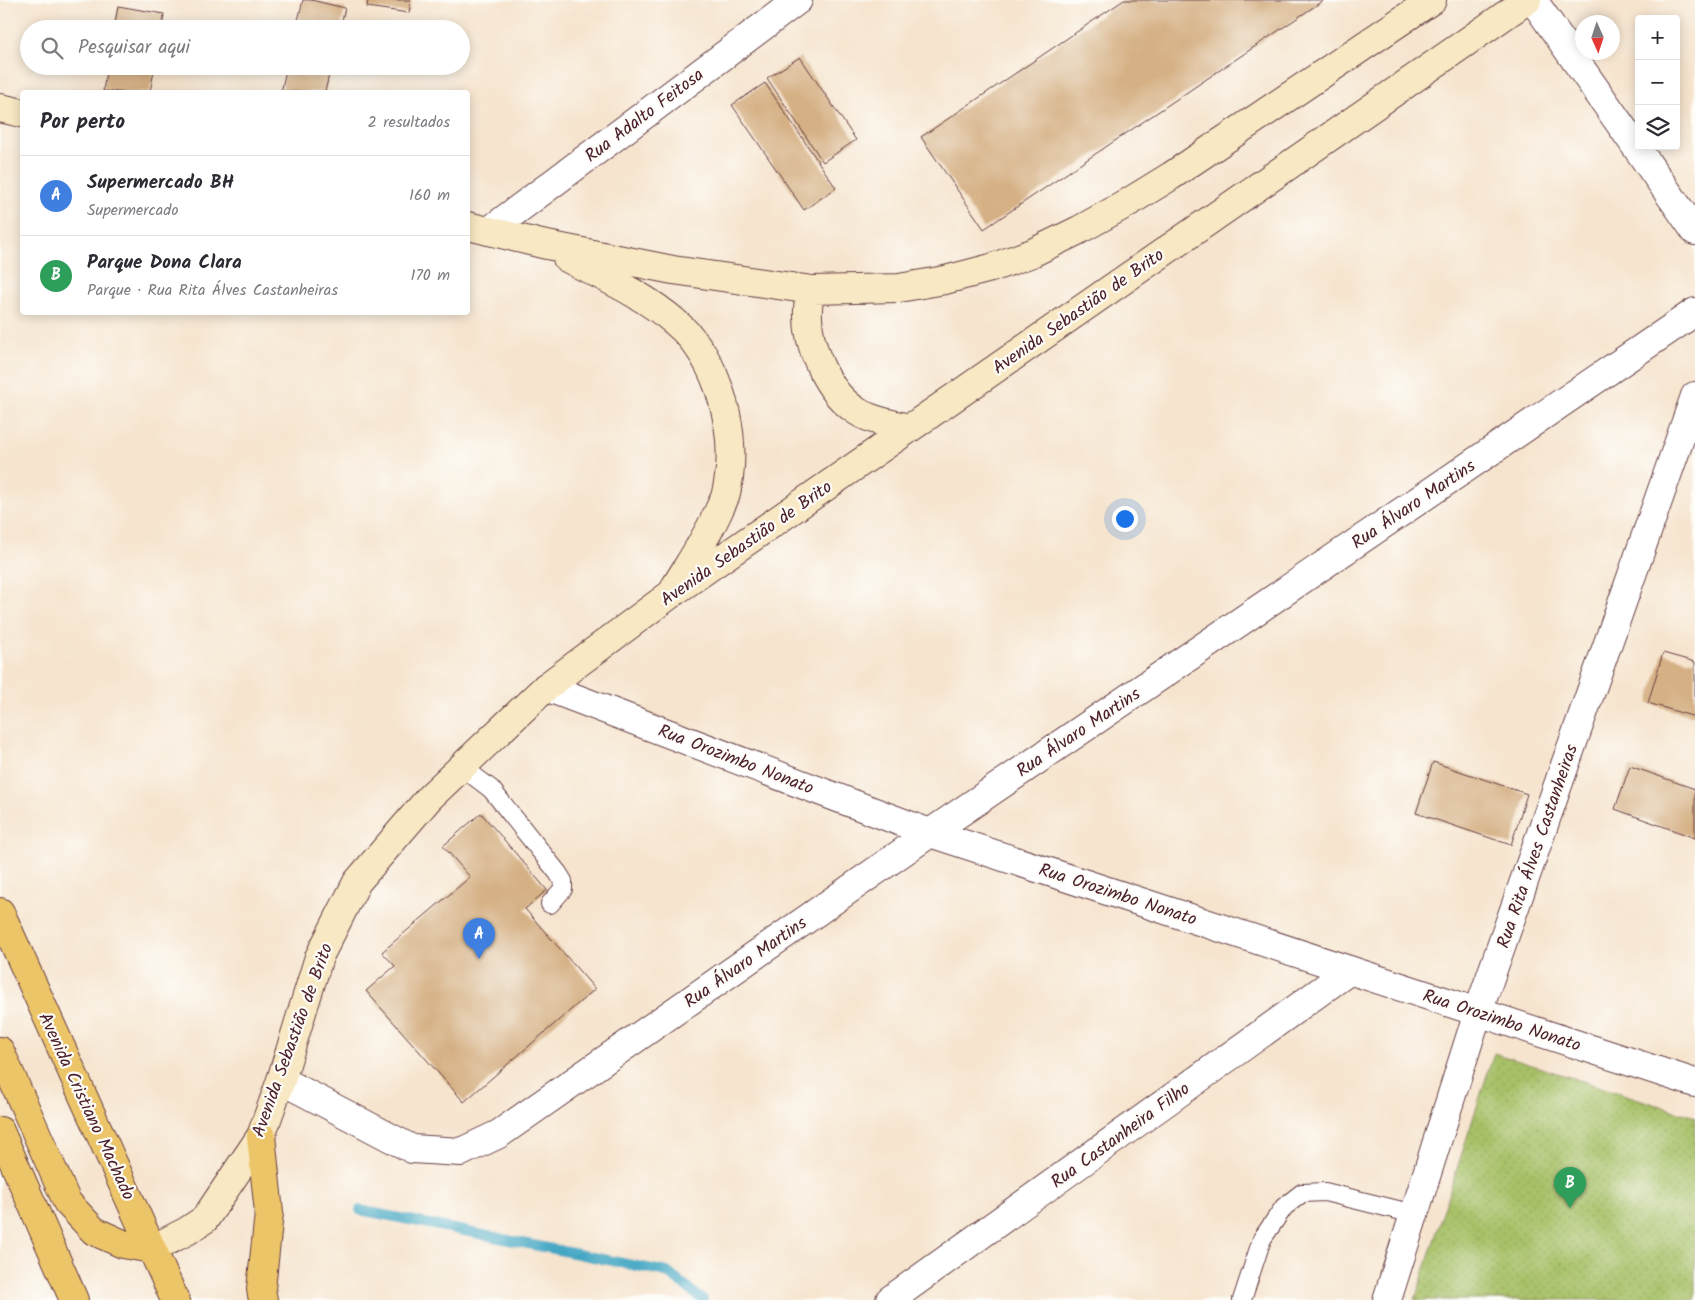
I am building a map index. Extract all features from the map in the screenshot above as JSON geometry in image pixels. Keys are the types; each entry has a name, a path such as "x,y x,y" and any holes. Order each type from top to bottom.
{"highway":[{"name":"Avenida Cristiano Machado","path":"0,912 175,1300"},
{"path":"0,1051 67,1202 94,1231 123,1244 152,1249"},
{"path":"0,1131 74,1300"},
{"path":"257,1296 269,1212 261,1136"}],"street":[{"name":"Rua Adalto Feitosa","path":"478,228 798,0"},
{"path":"478,228 542,244 673,270 812,290 899,288 945,280 991,268 1032,253 1079,230 1171,176 1432,0"},
{"name":"Avenida Sebastião de Brito","path":"152,1249 187,1231 205,1219 261,1136 281,1080 319,957 357,882 430,797 546,687 671,594 1527,0"},
{"path":"1533,0 1695,231"},
{"path":"0,108 20,113"},
{"path":"542,244 646,301 675,322 699,347 716,381 725,413 730,451 726,494 710,529 671,594"},
{"path":"812,290 808,309 811,341 822,370 839,396 858,412 877,420 909,428"},
{"name":"Rua Álvaro Martins","path":"281,1080 412,1148 461,1152 499,1134 930,833 1695,312"},
{"name":"Rua Rita Álves Castanheiras","path":"1387,1300 1478,1012 1695,396"},
{"name":"Rua Orozimbo Nonato","path":"546,687 930,833 1695,1083"},
{"name":"Rua Castanheira Filho","path":"890,1300 1350,970"}],"lane":[{"path":"462,767 491,790 558,873 563,881 563,889 550,904"},
{"path":"1242,1300 1262,1239 1284,1207 1302,1193 1325,1192 1414,1214"}],"green space":[{"path":"1494,1053 1695,1117 1695,1300 1415,1300"}],"building":[{"path":"303,0 345,8 342,20 298,20"},
{"path":"368,0 411,0 409,13 367,7"},
{"path":"1124,0 1324,0 984,229 921,137"},
{"path":"118,6 164,14 163,20 116,20"},
{"path":"800,57 856,140 823,162 767,78"},
{"path":"106,75 153,75 150,90 103,90"},
{"path":"285,75 329,75 325,90 281,90"},
{"path":"765,83 836,188 804,210 732,105"},
{"path":"1663,653 1695,662 1695,717 1648,703"},
{"path":"1433,762 1527,794 1511,845 1416,813"},
{"path":"1630,766 1695,789 1695,838 1615,809"},
{"path":"481,813 547,890 525,909 595,989 464,1102 366,991 395,966 382,952 470,877 443,846"}],"waterway":[{"path":"360,1210 667,1272 703,1300"}],"place":[{"name":"Supermercado BH","path":"479,959"},
{"name":"Parque Dona Clara","path":"1570,1208"}]}
